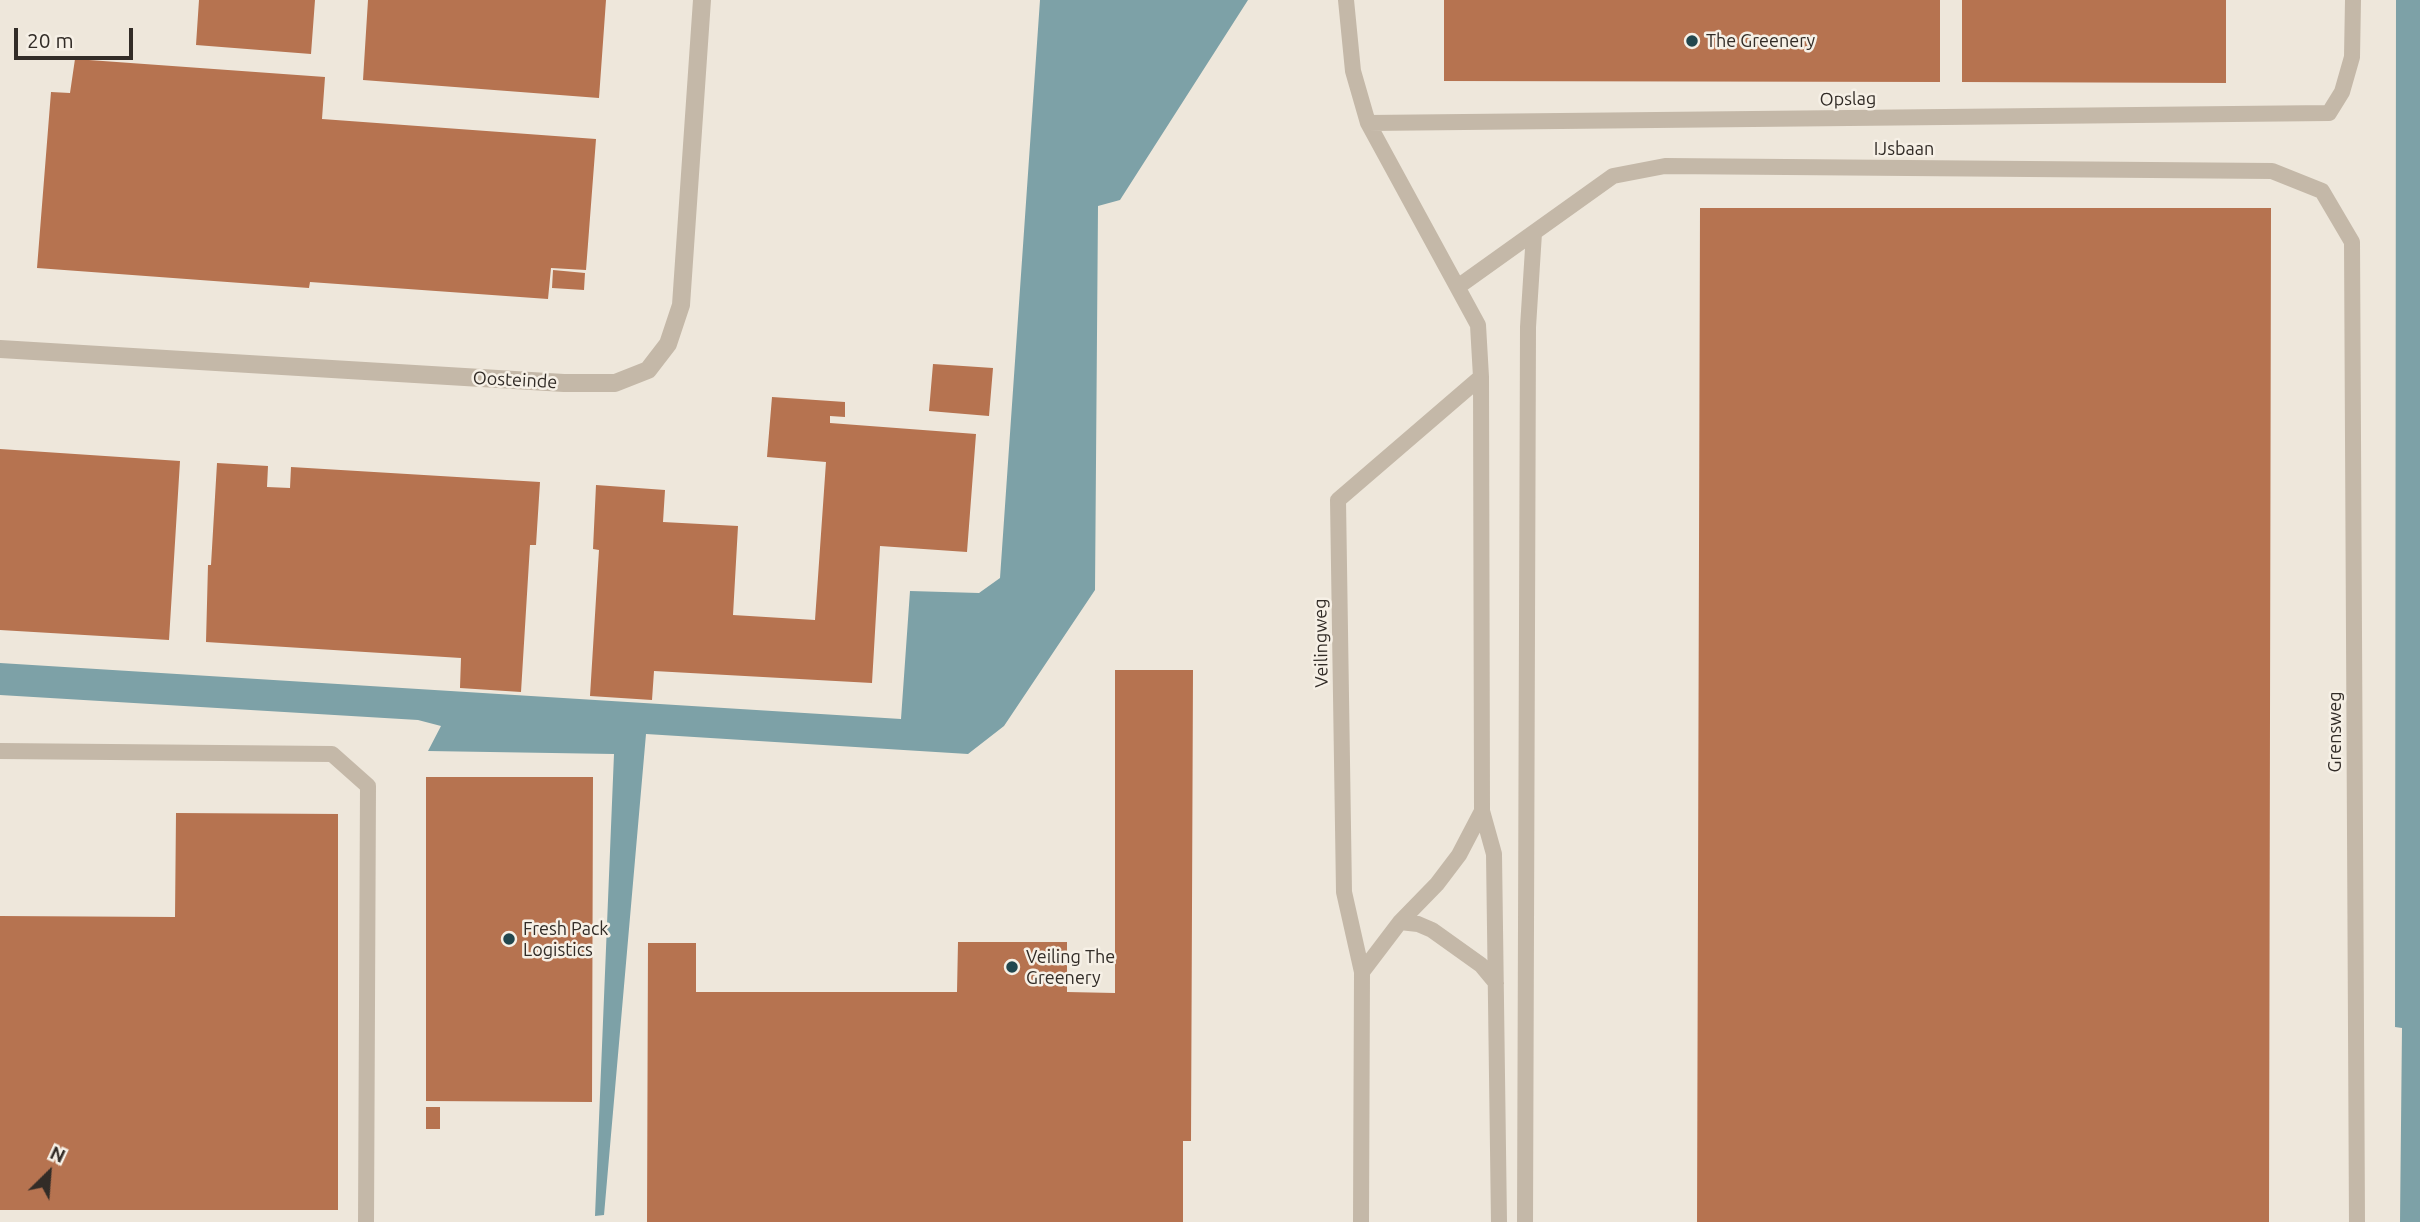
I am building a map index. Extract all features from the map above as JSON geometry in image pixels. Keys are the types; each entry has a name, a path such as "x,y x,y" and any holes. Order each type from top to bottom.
{"street":[{"name":"Oosteinde","path":"0,349 564,383 615,383 648,370 668,344 681,305 702,0"}],"lane":[{"path":"1346,0 1353,71 1368,123 1478,325 1481,377 1482,811 1494,855 1499,1222"},
{"name":"Opslag","path":"1368,123 2329,113 2342,92 2352,57 2353,0"},
{"name":"IJsbaan","path":"1459,286 1613,176 1665,166 2272,171 2322,191 2352,242"},
{"path":"1525,1222 1528,327 1534,233"},
{"name":"Grensweg","path":"2352,242 2357,1222"},
{"name":"Veilingweg","path":"1361,1222 1363,972 1344,892 1338,500 1481,377"},
{"path":"0,751 332,754 368,786 366,1222"},
{"path":"1363,972 1400,922 1444,874 1482,811"},
{"path":"1400,922 1418,924 1432,930 1481,964 1496,983"}],"water":[{"path":"1040,0 1248,0 1120,200 1098,206 1095,590 1004,726 968,754 646,734 604,1215 595,1216 614,754 428,751 441,726 418,720 0,695 0,663 901,719 910,591 979,593 1000,578"},
{"path":"2396,0 2420,0 2420,1222 2400,1222 2402,1028 2395,1027"}],"building":[{"path":"199,0 315,0 311,54 196,45"},
{"path":"368,0 606,0 599,98 363,80"},
{"name":"The Greenery","path":"1444,0 1940,0 1940,82 1444,81"},
{"path":"1962,0 2226,0 2226,83 1962,82"},
{"path":"75,59 325,77 322,119 596,139 586,270 551,268 548,299 310,282 309,288 37,268 51,92 70,93"},
{"path":"1700,208 2271,208 2269,1222 1697,1222"},
{"path":"553,270 585,273 584,290 552,288"},
{"path":"933,364 993,368 989,416 929,411"},
{"path":"772,397 845,402 845,417 830,416 830,423 976,434 967,552 880,546 872,683 654,671 652,700 590,696 599,550 593,549 596,485 665,490 663,522 738,526 733,615 815,620 826,462 767,457"},
{"path":"0,449 180,461 169,640 0,630"},
{"path":"217,463 268,466 267,487 290,488 291,467 540,482 536,545 530,545 521,692 460,688 461,658 206,642 208,565 211,565"},
{"name":"Veiling The Greenery","path":"1115,670 1193,670 1191,1141 1183,1141 1183,1222 647,1222 648,943 696,943 696,992 957,992 958,942 1067,942 1067,992 1115,993"},
{"name":"Fresh Pack Logistics","path":"426,777 593,777 592,1102 426,1101"},
{"path":"176,813 338,814 338,1210 0,1210 0,916 175,917"},
{"path":"426,1107 440,1107 440,1129 426,1129"}],"place":[{"name":"The Greenery","path":"1692,41"},
{"name":"Fresh Pack Logistics","path":"509,939"},
{"name":"Veiling The Greenery","path":"1012,967"}]}
